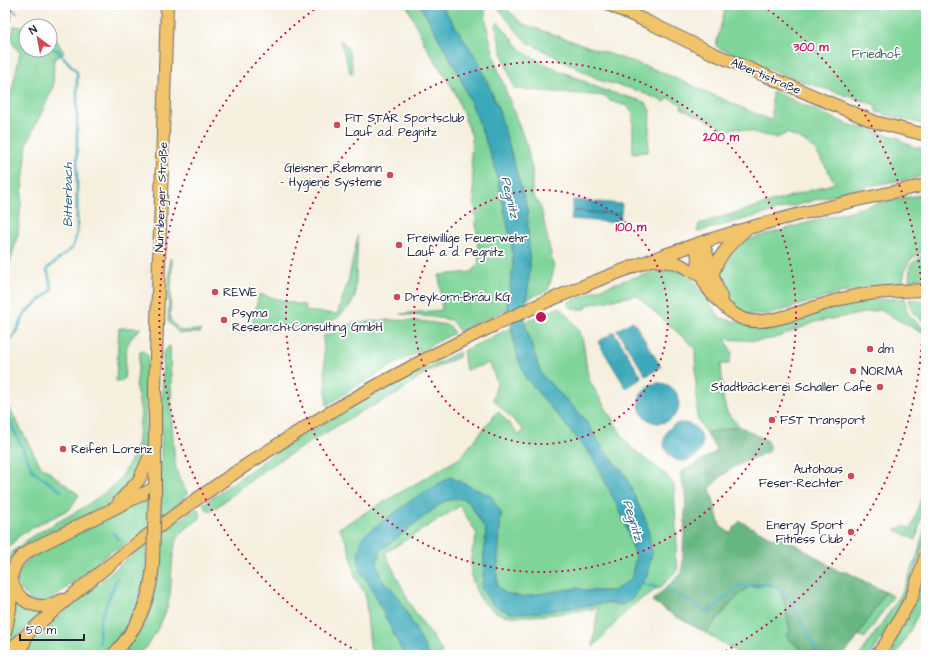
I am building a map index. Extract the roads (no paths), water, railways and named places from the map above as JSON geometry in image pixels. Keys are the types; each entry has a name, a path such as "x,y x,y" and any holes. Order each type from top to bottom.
{"main road":[{"name":"Nürnberger Straße","path":"113,655 127,640 142,613 150,589 153,563 155,388 167,5"},
{"name":"Albertistraße","path":"610,5 712,53 875,122 926,135"},
{"path":"5,654 70,596 185,507 207,492 297,432 391,378 497,324 582,286 651,259 700,243 747,228 848,201 926,185"},
{"path":"713,273 721,254 747,228"},
{"path":"700,243 713,273 715,284 727,308"},
{"path":"700,243 697,261 701,276 716,298 742,319 778,319 825,303 857,296 926,290"},
{"path":"651,259 677,263 701,276"},
{"path":"106,512 126,495 139,480 155,444"},
{"path":"5,633 10,610 12,578 16,563 25,554 106,512 155,490"},
{"path":"877,655 886,643 912,597 926,555"},
{"path":"12,578 13,585 20,597 31,604 44,606 51,605 70,596"},
{"path":"21,655 27,634"}],"water":[{"name":"Pegnitz","path":"420,5 441,5 479,62 498,108 527,208 530,264 525,324 541,374 584,418 603,449 624,473 647,523 652,553 647,576 634,597 623,605 605,603 533,613 511,613 498,608 491,603 481,587 483,580 486,530 468,501 457,498 443,502 381,550 377,563 381,579 397,594 429,655 404,655 371,587 360,571 358,555 363,536 416,497 450,477 491,496 501,513 497,586 505,593 521,597 577,588 589,591 614,591 631,579 636,557 622,515 592,456 526,378 517,356 507,304 513,267 512,246 495,167 477,117 458,72"},
{"path":"573,200 622,204 621,214 572,210"},
{"path":"572,211 621,215 620,223 571,219"},
{"path":"633,321 661,367 646,376 617,330"},
{"path":"614,332 642,378 626,388 598,342"},
{"path":"659,383 673,389 679,403 673,417 659,423 645,417 639,403 645,389"},
{"path":"679,423 687,423 697,428 701,435 701,449 697,456 687,461 679,461 669,456 667,453 664,446 664,438 669,428 672,426"}],"waterway":[{"name":"Bitterbach","path":"6,5 17,13"},
{"name":"Bitterbach","path":"5,348 14,335 26,312 52,290 47,269 72,248 77,233 77,72 58,51"},
{"name":"Bitterbach","path":"5,410 33,471 61,491"},
{"name":"Bitterbach","path":"112,532 119,540"},
{"name":"Bitterbach","path":"99,643 100,620 117,578"},
{"path":"639,583 660,588"},
{"path":"668,590 708,612 740,585 755,587 766,584 779,588 794,605 819,655"}],"railway":[{"path":"5,35 10,5"}],"place":[{"name":"FIT STAR Sportsclub Lauf a.d. Pegnitz","path":"337,125"},
{"name":"Gleisner Rebmann - Hygiene Systeme","path":"390,175"},
{"name":"Freiwillige Feuerwehr Lauf a. d. Pegnitz","path":"399,245"},
{"name":"REWE","path":"215,292"},
{"name":"Dreykorn-Bräu KG","path":"397,297"},
{"name":"Psyma Research+Consulting GmbH","path":"224,320"},
{"name":"dm","path":"870,349"},
{"name":"NORMA","path":"853,371"},
{"name":"Stadtbäckerei Schaller Cafe","path":"880,387"},
{"name":"FST Transport","path":"772,420"},
{"name":"Reifen Lorenz","path":"63,449"},
{"name":"Autohaus Feser-Rechter","path":"851,476"},
{"name":"Energy Sport Fitness Club","path":"851,532"}],"park label":[{"name":"Friedhof","path":"876,54"}]}
